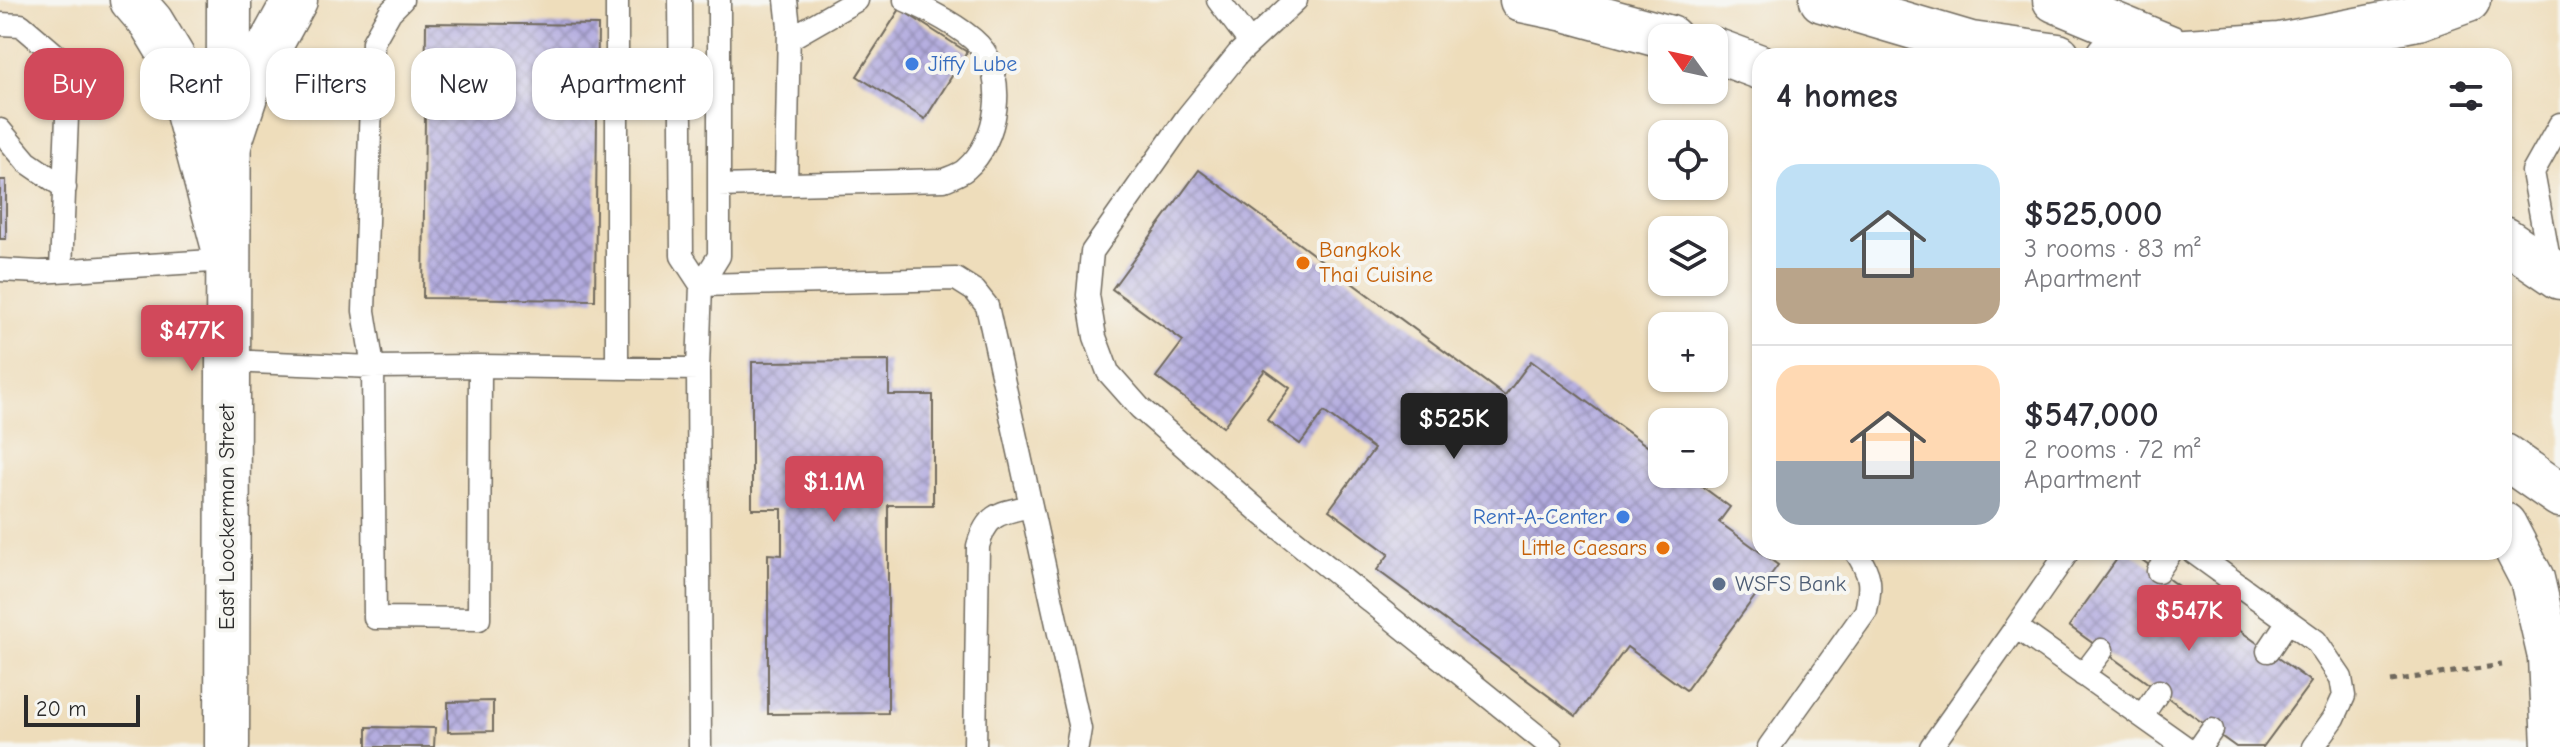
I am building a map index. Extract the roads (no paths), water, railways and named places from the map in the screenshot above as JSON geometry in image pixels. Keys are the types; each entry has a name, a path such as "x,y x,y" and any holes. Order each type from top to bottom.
{"main road":[{"path":"132,0 151,22 174,60 227,260"},
{"name":"East Loockerman Street","path":"227,747 229,0"},
{"path":"228,148 249,84 295,0"},
{"path":"1522,0 1648,32"},
{"path":"1822,0 1971,44 2000,48"},
{"path":"2055,0 2169,48"},
{"path":"2247,48 2279,45 2418,18 2468,0"},
{"path":"1728,55 1752,64"},
{"path":"2512,244 2556,274"},
{"path":"2512,462 2560,495"},
{"path":"2512,540 2532,579 2550,657 2554,747"}],"lane":[{"path":"402,0 390,12 373,42 364,311 373,367 375,618 479,619 480,366"},
{"path":"617,0 617,368"},
{"path":"680,0 682,256 701,285"},
{"path":"700,747 698,369 701,285 719,256 719,0"},
{"path":"786,0 789,39 786,183"},
{"path":"789,39 857,0"},
{"path":"719,186 944,180 966,170 979,153 994,122 997,89 991,63 978,45 921,6 905,0"},
{"path":"1218,0 1249,41"},
{"path":"1296,0 1249,41 1187,117 1092,252 1088,295 1095,337 1108,372 1140,408 1261,513 1551,747"},
{"path":"0,24 21,25 69,66 61,270"},
{"path":"2556,274 2533,172 2560,124"},
{"path":"0,130 27,162 65,188"},
{"path":"0,270 61,270 227,260"},
{"path":"701,285 956,279 975,291 987,306 1080,729 1077,747"},
{"path":"226,361 373,367 698,369"},
{"path":"975,747 978,546 983,529 991,519 1001,512 1031,506"},
{"path":"1769,747 1866,611 1871,589 1861,560"},
{"path":"1931,747 2062,560"},
{"path":"2158,571 2166,560"},
{"path":"2204,560 2316,641 2341,678 2344,696 2334,718 2313,747"},
{"path":"2215,613 2236,583"},
{"path":"2268,651 2288,621"},
{"path":"2016,627 2185,747"},
{"path":"2083,675 2102,650"},
{"path":"2142,716 2159,691"}],"place":[{"name":"Jiffy Lube","path":"912,64"},
{"name":"Bangkok Thai Cuisine","path":"1303,263"},
{"name":"Rent-A-Center","path":"1623,517"},
{"name":"Little Caesars","path":"1663,548"},
{"name":"WSFS Bank","path":"1719,584"}]}
